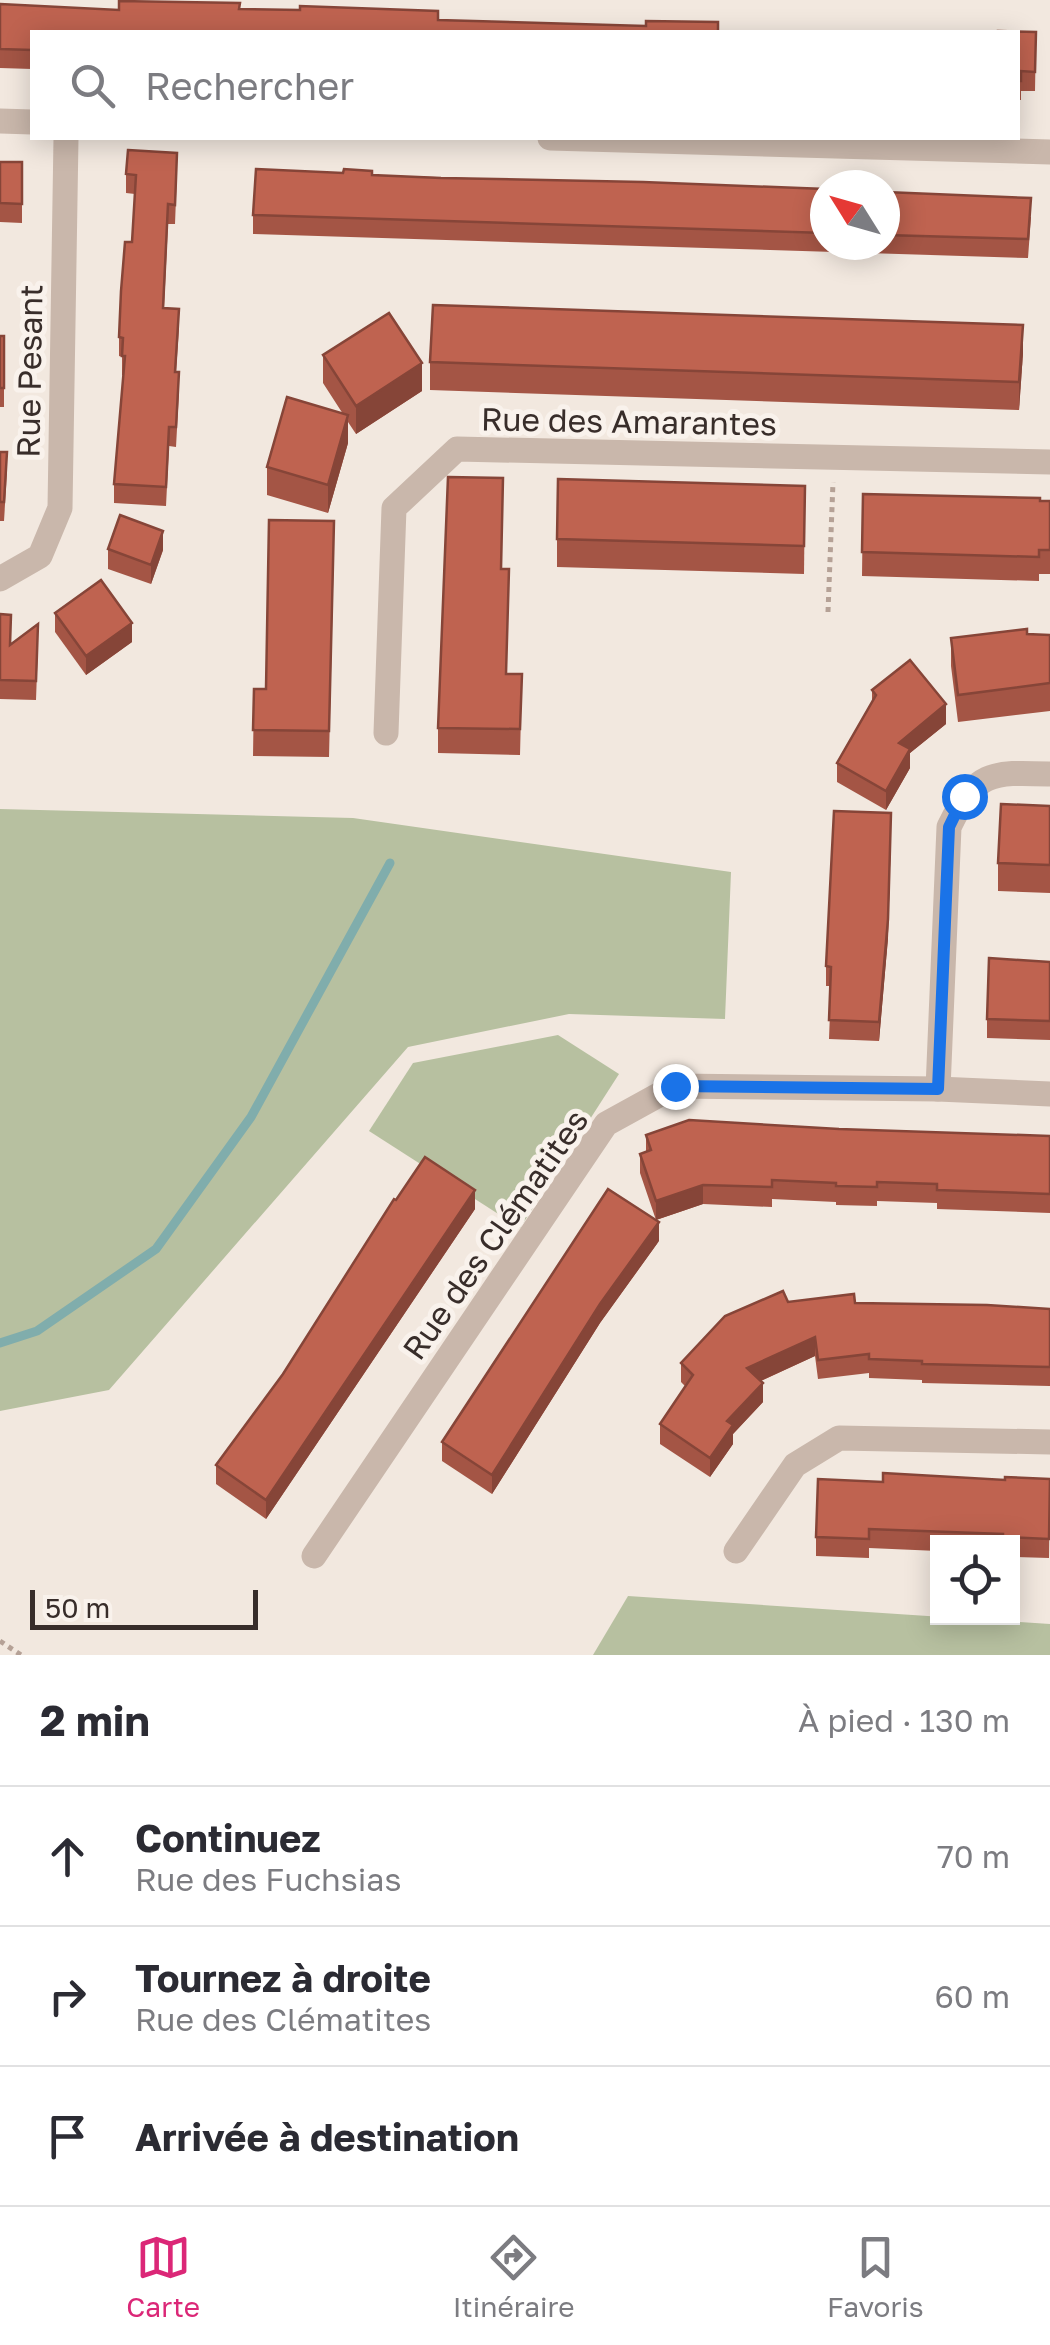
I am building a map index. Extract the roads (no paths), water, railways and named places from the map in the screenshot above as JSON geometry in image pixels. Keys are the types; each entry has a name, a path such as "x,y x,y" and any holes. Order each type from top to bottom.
{"street":[{"path":"0,121 30,122"},
{"name":"Rue Pesant","path":"0,580 40,556 60,508 66,140"},
{"path":"621,140 1050,152"},
{"name":"Rue des Amarantes","path":"386,733 394,508 457,450 1050,462"},
{"path":"938,1089 949,827 964,796 988,776 1013,772 1050,774"},
{"name":"Rue des Clématites","path":"314,1556 606,1124 675,1086 1050,1094"},
{"path":"736,1551 795,1465 840,1438 1050,1442"}],"waterway":[{"path":"0,1343 37,1331 156,1249 251,1117 390,863"}]}
